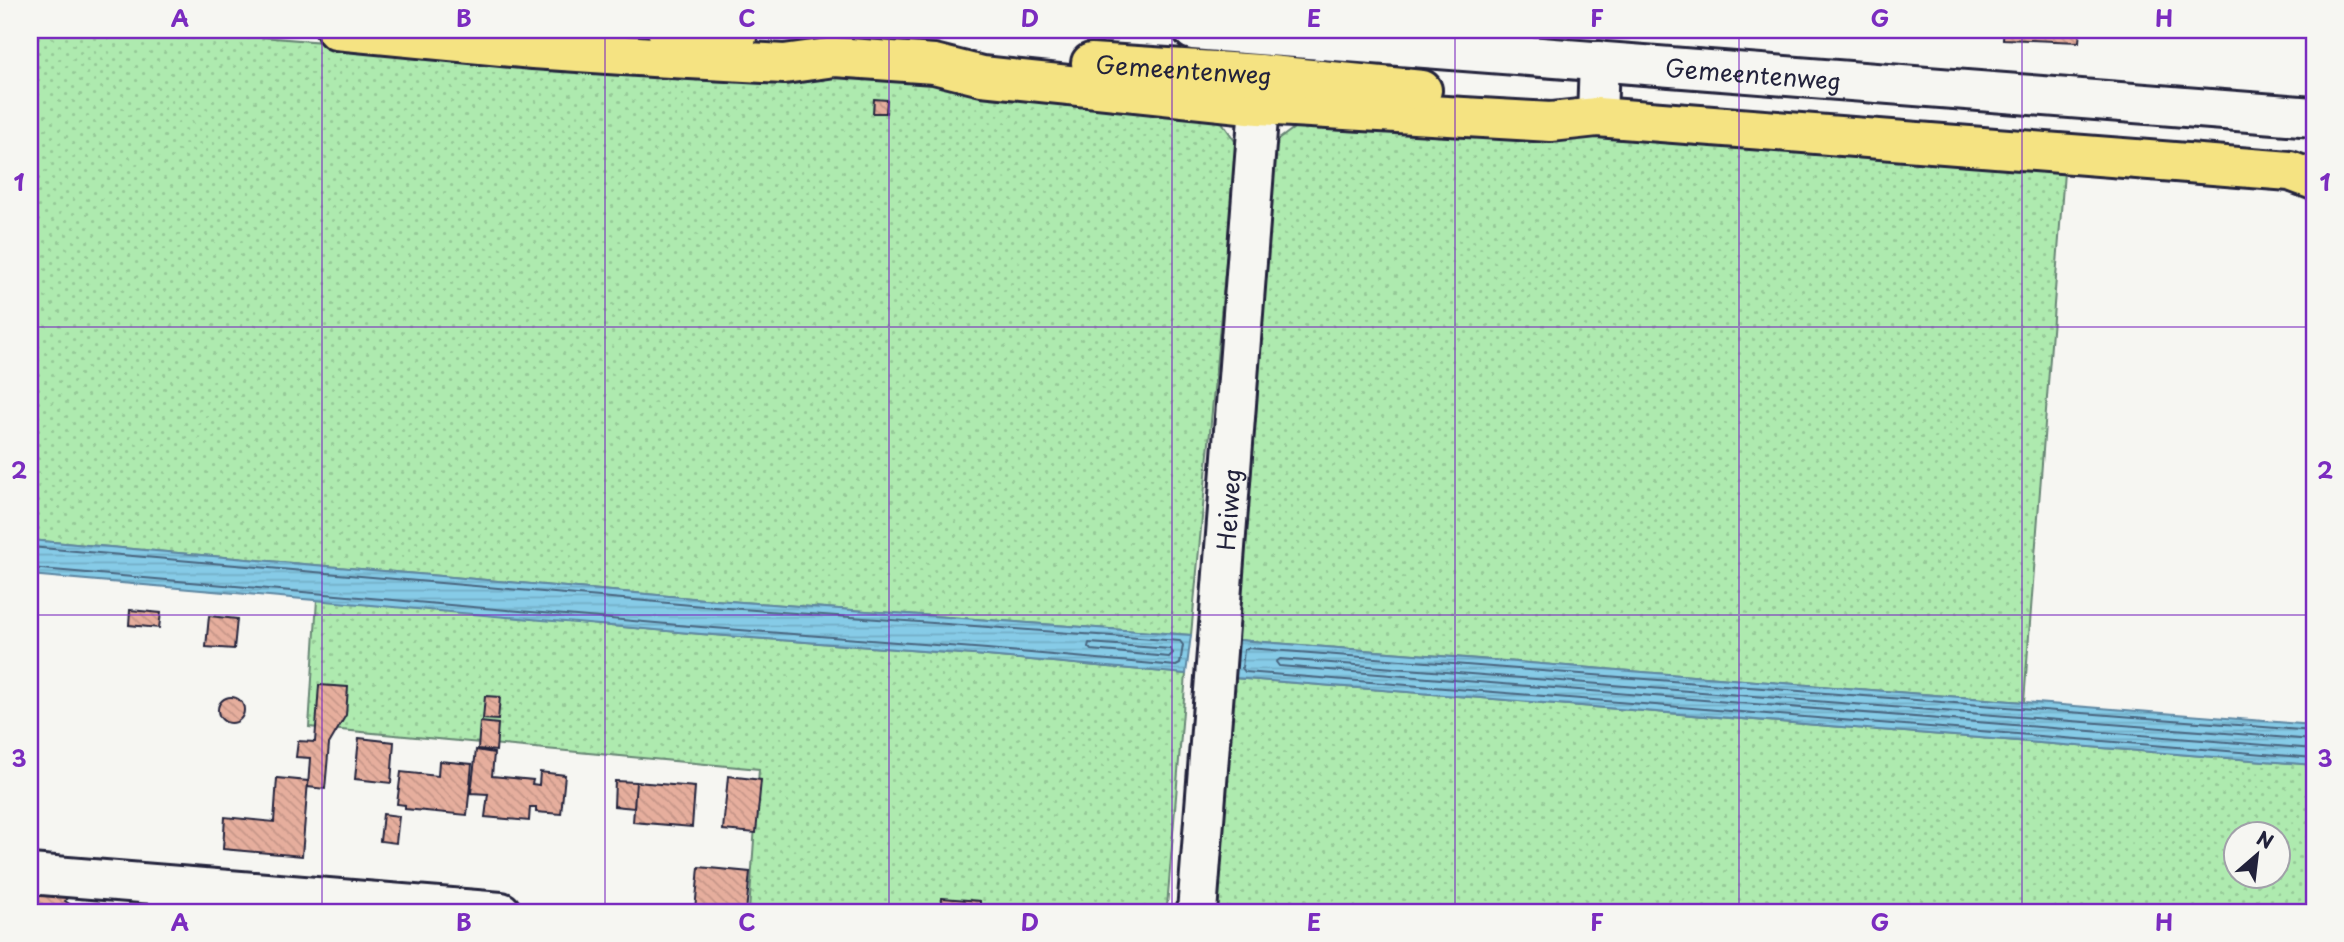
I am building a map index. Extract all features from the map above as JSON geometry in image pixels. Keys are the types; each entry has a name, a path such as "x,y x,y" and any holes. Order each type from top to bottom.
{"main road":[{"name":"Gemeentenweg","path":"336,30 533,40 785,64 835,57 934,64 997,58 1260,74 1553,103 1597,117"},
{"name":"Gemeentenweg","path":"667,30 785,42 835,57"},
{"name":"Gemeentenweg","path":"934,64 982,76 1259,105 1551,122 1597,117 2306,172"}],"street":[{"name":"Gemeentenweg","path":"1193,30 2314,117"},
{"path":"1597,117 1599,61"},
{"name":"Heiweg","path":"1197,912 1259,105"},
{"path":"30,874 501,912"}],"green space":[{"path":"30,30 178,30 444,52 976,84 1217,115 1237,144 1191,635 715,600 30,540"},
{"path":"1305,120 1570,133 2064,172 2024,702 1238,640 1258,389 1271,145"},
{"path":"317,599 1186,674 1167,907 1158,912 749,911 759,769 309,727"},
{"path":"1233,678 2314,765 2314,912 1217,912"}],"water":[{"path":"30,540 715,600 1191,635 1186,674 30,575"},
{"path":"1238,640 2314,725 2314,765 1234,678"}],"building":[{"path":"2004,30 2080,30 2079,42 2003,39"},
{"path":"874,99 887,100 886,113 873,113"},
{"path":"130,610 161,613 159,628 129,625"},
{"path":"209,616 237,619 234,649 206,647"},
{"path":"319,685 348,687 346,715 329,744 325,789 308,787 310,758 296,757 298,741 315,742"},
{"path":"485,696 500,697 498,720 483,719"},
{"path":"231,697 240,701 244,710 240,719 231,723 222,719 218,710 222,701"},
{"path":"480,722 498,724 496,751 478,749"},
{"path":"359,738 394,742 391,783 355,779"},
{"path":"476,750 494,753 492,776 533,780 532,784 539,785 540,772 565,775 561,814 536,812 536,807 530,807 529,821 485,817 488,794 471,793"},
{"path":"439,761 472,764 467,815 405,809 405,805 397,804 401,772 438,776"},
{"path":"728,776 761,780 756,833 723,830"},
{"path":"277,778 308,781 302,856 223,849 225,817 274,822"},
{"path":"615,781 636,782 634,808 614,806"},
{"path":"636,782 695,787 692,827 633,822"},
{"path":"383,814 399,816 396,843 380,841"},
{"path":"699,867 750,872 746,912 695,910"},
{"path":"50,889 67,898 65,901 74,907 71,912 30,911 30,893"},
{"path":"942,898 980,901 980,912 941,912"}]}
